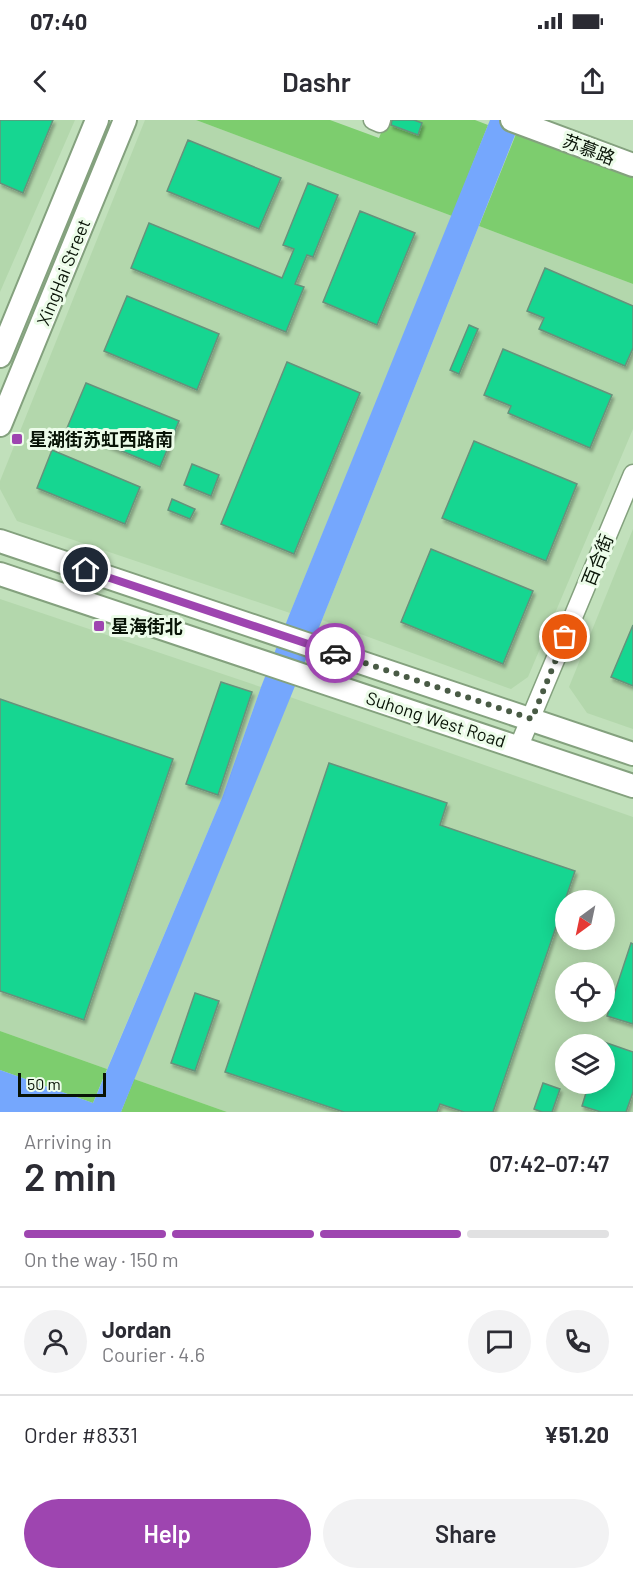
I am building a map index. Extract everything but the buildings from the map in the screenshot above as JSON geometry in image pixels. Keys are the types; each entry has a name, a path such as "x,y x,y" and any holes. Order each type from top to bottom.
{"main road":[{"name":"XingHai Street","path":"0,356 97,120"},
{"name":"XingHai Street","path":"0,424 125,120"},
{"name":"苏慕路","path":"519,123 551,127 633,165"},
{"name":"Suhong West Road","path":"0,541 633,754"},
{"name":"Suhong West Road","path":"0,574 633,786"}],"street":[{"path":"373,120 380,123 381,120"},
{"name":"百合街","path":"519,746 633,474"}],"shaded area":[{"path":"0,120 75,120 0,292"},
{"path":"145,120 196,120 452,216 290,613 17,521 0,489 0,481"},
{"path":"479,226 633,284 633,429 528,677 511,689 322,620"},
{"path":"633,529 633,729 587,713 569,687"},
{"path":"0,599 261,687 222,798 107,1069 0,1031"},
{"path":"290,697 633,817 633,1112 227,1112 134,1079"}],"green space":[{"path":"196,120 330,120 379,138 386,120 475,120 488,125 452,216"},
{"path":"516,134 633,178 633,284 479,226"},
{"path":"0,1031 107,1069 93,1103 0,1070"},
{"path":"134,1079 227,1112 121,1112"}],"water":[{"path":"490,120 521,120 322,620 121,1112 0,1112 0,1070 93,1103 222,798 290,613"}],"way so far":[{"path":"335,653 532,719 565,637"}],"place":[{"name":"星湖街苏虹西路南","path":"17,439"},
{"name":"星海街北","path":"99,626"}],"route":[{"path":"86,570 335,653"}]}
